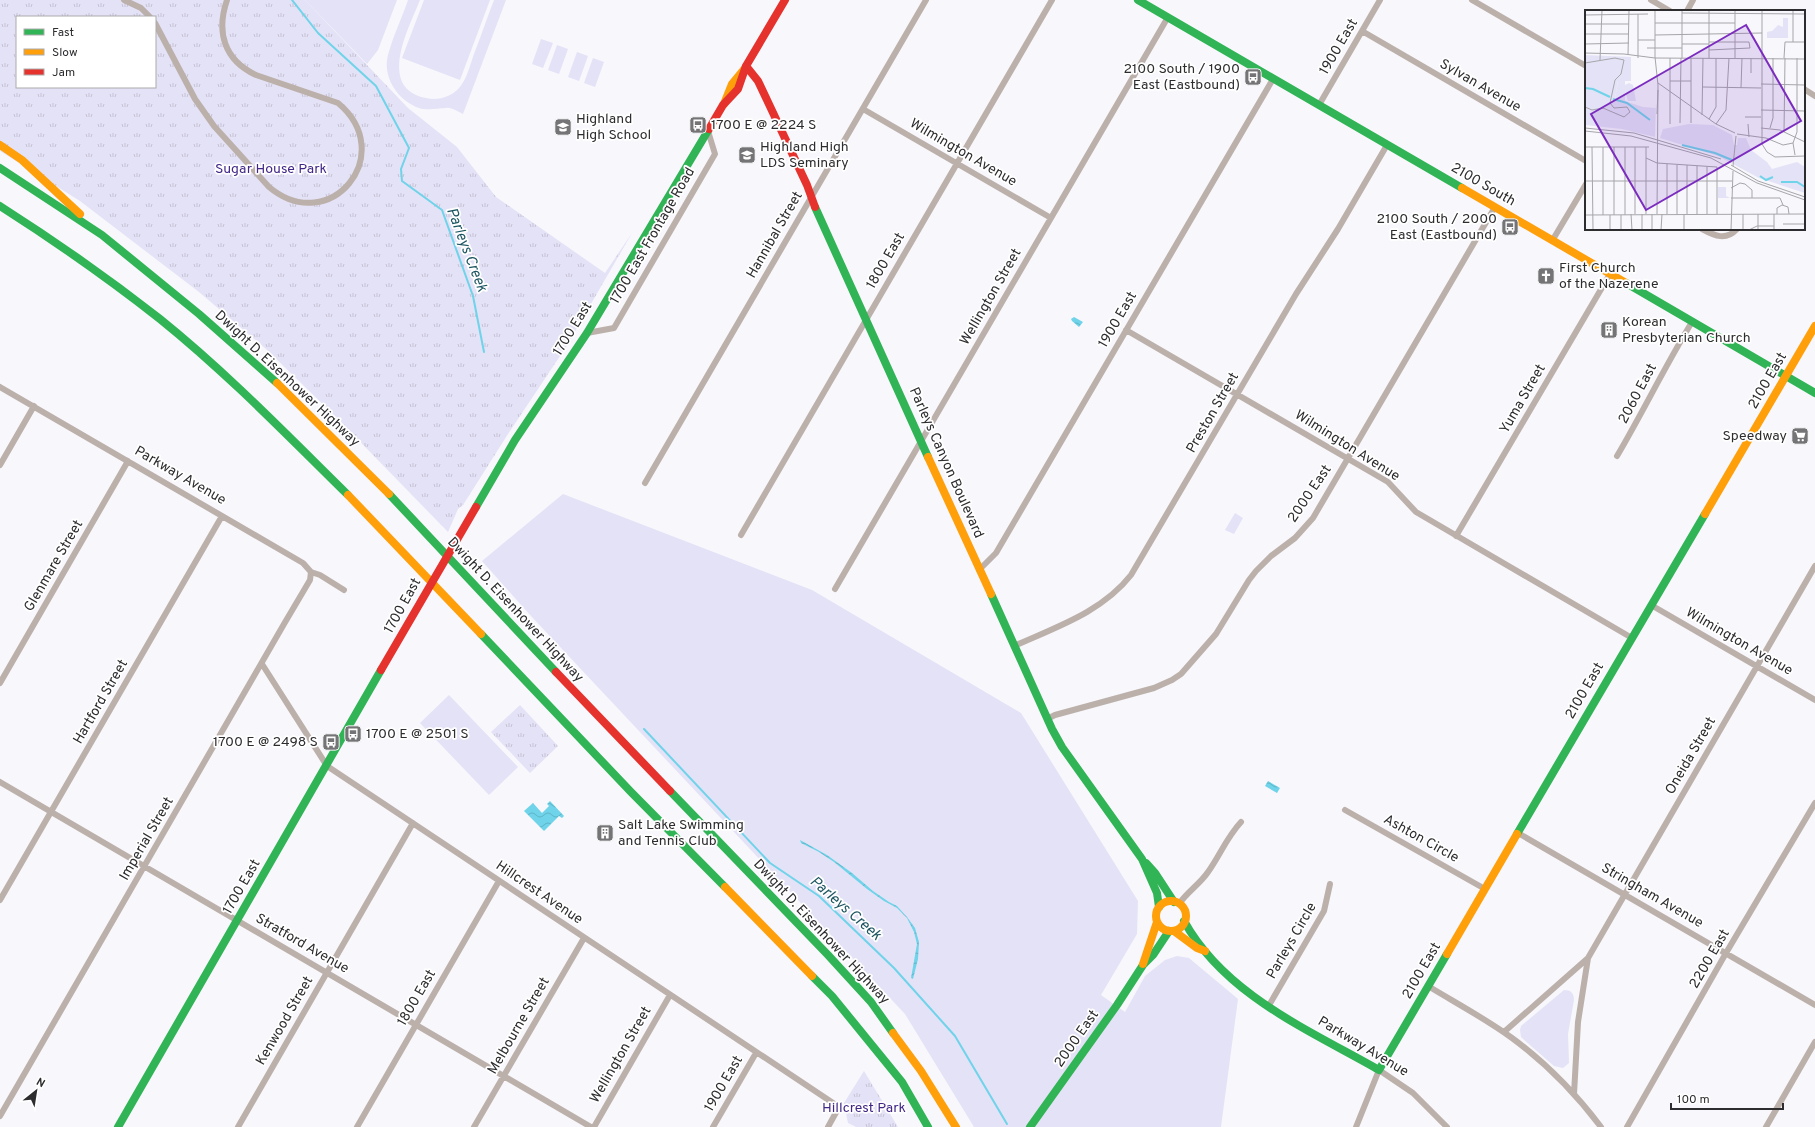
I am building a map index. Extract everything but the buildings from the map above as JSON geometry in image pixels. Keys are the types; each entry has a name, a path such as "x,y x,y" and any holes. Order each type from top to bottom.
{"main road":[{"name":"1700 East","path":"118,1127 456,541 516,440 588,333 723,105 735,94 741,83 746,66 785,0"},
{"name":"2100 South","path":"1138,0 1815,393"},
{"name":"Parleys Canyon Boulevard","path":"746,66 758,81 867,319 979,570 1062,747 1142,859 1155,873 1176,903"},
{"path":"0,145 22,160 102,235"},
{"name":"Dwight D. Eisenhower Highway","path":"0,168 102,235 199,314 278,385 396,501 580,697 828,955 871,1002 921,1071 956,1127"},
{"path":"0,206 60,244 160,320 245,394 372,518 631,792 832,996 902,1082 928,1127"},
{"name":"2100 East","path":"1379,1070 1815,326"},
{"name":"Parleys Canyon Boulevard","path":"1142,859 1157,892 1159,907"},
{"path":"1171,931 1178,929 1184,921 1185,912 1176,903 1165,902 1159,907 1156,913 1157,922 1160,926 1171,931 1197,948 1205,951"},
{"path":"1184,921 1190,932 1200,942 1205,951"},
{"name":"2000 East","path":"1030,1127 1117,1005 1142,965 1157,922"},
{"name":"2000 East","path":"1142,965 1153,955 1171,931"},
{"name":"Parkway Avenue","path":"1205,951 1237,984 1258,1001 1379,1070"}],"street":[{"path":"124,0 142,8 149,16"},
{"path":"156,25 195,99 214,126 269,187 277,194 288,199 308,204 325,200 340,193 352,182 360,166 362,144 357,123 347,110 328,98 256,75 245,70 228,51 223,39 222,15 227,0"},
{"name":"Hannibal Street","path":"645,483 926,0"},
{"name":"1800 East","path":"741,535 1052,0"},
{"name":"1900 East","path":"1319,105 1380,0"},
{"path":"1472,0 1585,65"},
{"path":"1651,0 1668,10"},
{"path":"1688,10 1693,0"},
{"name":"Wellington Street","path":"835,589 1168,17"},
{"name":"Sylvan Avenue","path":"1362,31 1585,160"},
{"name":"1900 East","path":"979,570 996,553 1273,79"},
{"path":"1805,90 1815,96"},
{"name":"Wilmington Avenue","path":"863,109 1051,218"},
{"name":"1700 East Frontage Road","path":"588,333 614,328 715,154 708,131"},
{"name":"Preston Street","path":"1014,646 1090,612 1107,600 1126,582 1139,563 1296,294 1338,229 1387,145"},
{"path":"1552,241 1585,186"},
{"name":"2000 East","path":"1048,719 1054,715 1154,688 1172,680 1181,674 1216,634 1256,571 1271,556 1295,538 1312,518 1495,207"},
{"path":"1704,230 1711,234 1725,237 1732,234 1736,230"},
{"name":"Yuma Street","path":"1456,536 1610,274"},
{"name":"2060 East","path":"1617,456 1639,419 1660,375 1692,322"},
{"name":"Wilmington Avenue","path":"1126,330 1388,482 1416,512 1632,638"},
{"name":"Parkway Avenue","path":"0,387 303,563 312,572 320,575 344,590"},
{"path":"0,465 34,406"},
{"name":"Glenmare Street","path":"0,682 128,461"},
{"name":"Hartford Street","path":"0,900 222,516"},
{"name":"Oneida Street","path":"1504,1032 1588,958 1815,566"},
{"name":"Imperial Street","path":"0,1116 262,664 310,580 312,572"},
{"name":"Wilmington Avenue","path":"1651,605 1815,700"},
{"name":"Hillcrest Avenue","path":"262,664 327,766 839,1107 828,1127"},
{"name":"Stratford Avenue","path":"0,782 592,1127"},
{"name":"2200 East","path":"1627,1127 1726,953 1815,803"},
{"name":"Ashton Circle","path":"1345,810 1485,888"},
{"path":"1176,903 1208,872 1229,837 1241,822"},
{"name":"Kenwood Street","path":"238,1127 413,823"},
{"name":"Stringham Avenue","path":"1518,832 1815,1004"},
{"name":"1800 East","path":"356,1127 498,880"},
{"name":"Parleys Circle","path":"1268,1007 1324,911 1330,884"},
{"name":"Melbourne Street","path":"474,1127 584,938"},
{"name":"Oneida Street","path":"1574,1094 1577,1060 1576,1034 1588,958"},
{"path":"1428,986 1504,1032 1538,1059 1574,1094 1601,1127"},
{"name":"Wellington Street","path":"592,1127 670,995"},
{"path":"1766,1127 1815,1042"},
{"name":"1900 East","path":"713,1127 756,1053"},
{"path":"1356,1127 1379,1070"},
{"name":"Parkway Avenue","path":"1379,1070 1413,1093 1447,1127"}],"green space":[{"name":"Sugar House Park","path":"0,0 305,0 408,108 457,147 496,197 605,273 632,233 566,347 463,505 458,509 448,532 336,417 266,349 199,292 80,201 0,151"},
{"path":"305,0 397,0 378,50 367,64"},
{"path":"408,0 420,0 409,26 400,56 399,70 402,82 411,92 426,98 435,99 444,98 452,94 462,84 468,72 494,0 506,0 463,114 450,108 426,109 411,105 398,94 393,87 387,72 388,55"},
{"path":"424,0 490,0 460,80 402,58"},
{"path":"541,39 553,43 543,68 532,64"},
{"path":"557,45 568,49 559,74 548,70"},
{"path":"577,52 588,56 579,81 568,77"},
{"path":"593,58 604,62 595,87 584,83"},
{"path":"563,494 812,590 1021,713 1138,901 1137,934 1101,995 1125,1012 1145,976 1165,960 1177,956 1189,958 1238,999 1221,1127 974,1127 905,1014 531,616 482,561"},
{"path":"1235,513 1243,518 1234,534 1225,530"},
{"path":"449,695 518,767 489,795 420,723"},
{"path":"520,705 558,746 530,773 491,732"},
{"path":"1564,990 1572,992 1574,1000 1568,1034 1569,1063 1563,1068 1554,1066 1521,1037 1520,1030 1521,1026"},
{"name":"Hillcrest Park","path":"864,1071 898,1127 856,1127 848,1123 844,1103"}],"water":[{"path":"1074,317 1083,322 1079,327 1071,319"},
{"path":"1268,781 1280,788 1277,793 1265,786"},
{"path":"550,801 564,816 562,818 559,816 544,831 524,811 533,803 542,813 549,806 547,804"},
{"path":"800,840 827,855 852,873 873,891 897,906 907,917 915,928 919,942 918,959 913,979 911,978 917,944 914,932 907,918 897,908 867,889 834,862 801,843"}],"waterway":[{"name":"Parleys Creek","path":"292,0 318,33 376,86 409,148 401,169 402,181 442,210 473,296 484,352"},
{"name":"Parleys Creek","path":"644,729 770,863 819,896 894,968 955,1036 1007,1124"}],"traffic: fast":[{"path":"1138,0 1462,188"},
{"path":"476,507 515,440 587,333 709,129"},
{"path":"0,168 102,235 199,314 277,383"},
{"path":"0,206 101,275 160,319 209,361 348,495"},
{"path":"815,207 928,457"},
{"path":"1626,283 1815,393"},
{"path":"389,494 556,672"},
{"path":"1517,834 1705,514"},
{"path":"991,594 1052,729 1062,747 1142,859 1157,893 1159,907"},
{"path":"481,634 631,792 725,887"},
{"path":"118,1127 381,670"},
{"path":"670,791 828,955 871,1002 893,1033"},
{"path":"1146,863 1155,873 1174,902"},
{"path":"1184,921 1201,947 1222,970 1245,990 1297,1025 1379,1070 1447,954"},
{"path":"1030,1127 1117,1005 1143,965 1153,955 1169,931"},
{"path":"812,976 832,996 902,1082 928,1127"}],"traffic: slow":[{"path":"724,104 732,84 746,67"},
{"path":"0,145 22,160 80,214"},
{"path":"1462,188 1626,283"},
{"path":"1705,514 1815,326"},
{"path":"277,383 389,494"},
{"path":"928,457 991,594"},
{"path":"348,495 481,634"},
{"path":"1447,954 1517,834"},
{"path":"725,887 812,976"},
{"path":"1171,901 1181,906 1186,916 1181,926 1171,931 1161,926 1156,916 1161,906 1171,901"},
{"path":"1143,964 1157,922"},
{"path":"1174,931 1197,948 1205,951"},
{"path":"893,1033 921,1071 956,1127"}],"traffic: jam":[{"path":"709,129 723,105 738,89 746,66 785,0"},
{"path":"746,66 758,81 807,185 815,207"},
{"path":"381,670 476,507"},
{"path":"556,672 670,791"}],"place":[{"name":"2100 South / 1900 East (Eastbound)","path":"1253,77"},
{"name":"1700 E @ 2224 S","path":"698,125"},
{"name":"Highland High School","path":"563,127"},
{"name":"Highland High LDS Seminary","path":"747,155"},
{"name":"2100 South / 2000 East (Eastbound)","path":"1510,227"},
{"name":"First Church of the Nazerene","path":"1546,276"},
{"name":"Korean Presbyterian Church","path":"1609,330"},
{"name":"Speedway","path":"1800,436"},
{"name":"1700 E @ 2501 S","path":"353,734"},
{"name":"1700 E @ 2498 S","path":"331,742"},
{"name":"Salt Lake Swimming and Tennis Club","path":"605,833"}]}
